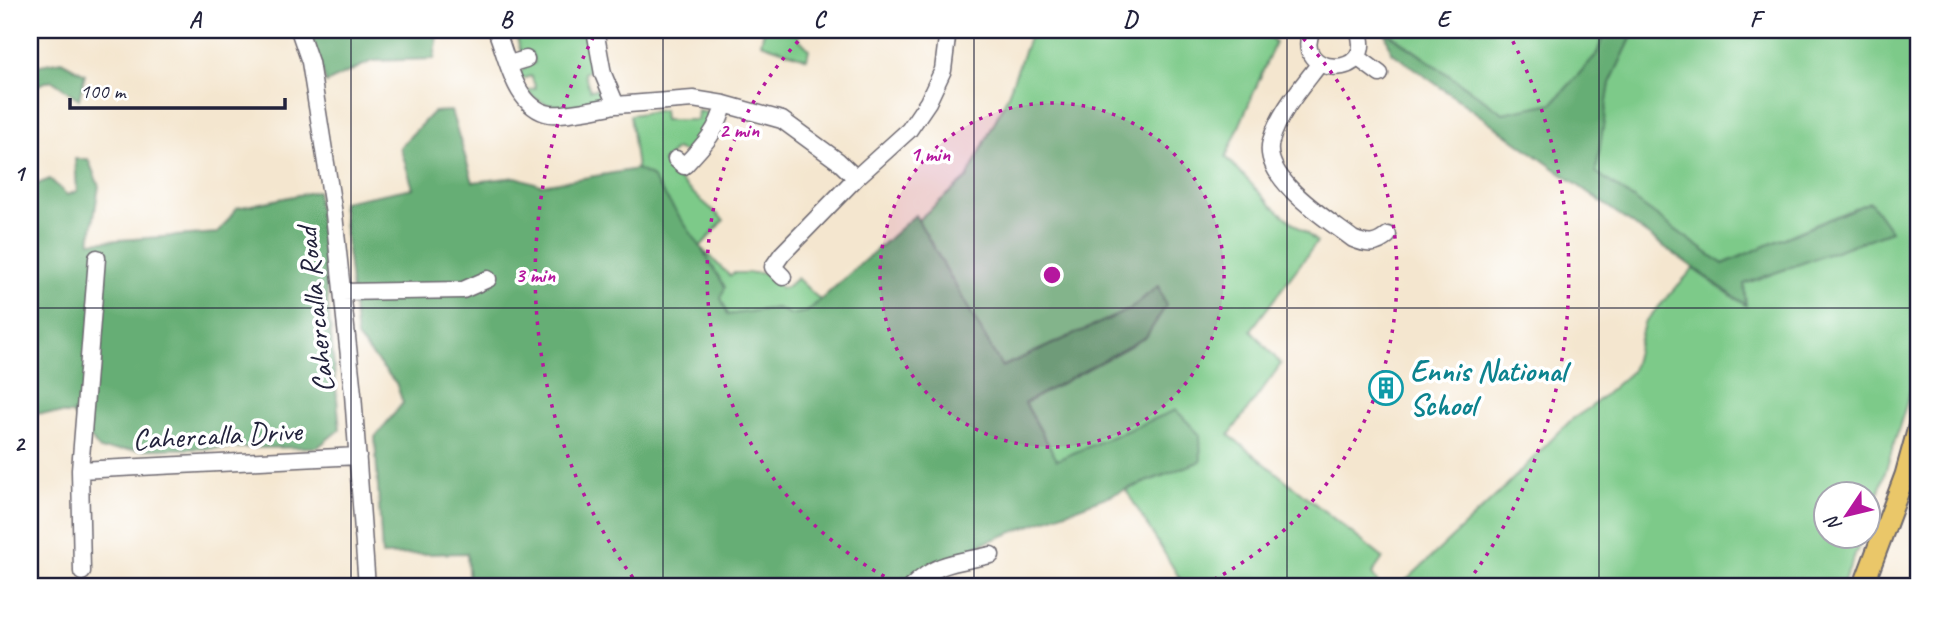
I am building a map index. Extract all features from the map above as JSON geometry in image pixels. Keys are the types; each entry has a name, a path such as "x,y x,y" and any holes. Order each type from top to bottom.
{"main road":[{"path":"1863,587 1905,475 1919,424"}],"street":[{"name":"Cahercalla Road","path":"299,30 310,62 334,214 358,456 367,587"},
{"path":"595,30 603,74 615,106"},
{"path":"783,277 774,267 782,254 856,178 909,130 928,102 943,70 948,30"},
{"path":"1312,30 1309,45 1312,55 1320,64 1337,68 1348,65 1357,57 1361,48 1358,30"},
{"path":"498,35 518,89 539,109 551,114 693,99 724,104 782,120 838,161 856,178"},
{"path":"1357,57 1380,74"},
{"path":"509,64 526,59"},
{"path":"1320,64 1276,127 1270,144 1270,157 1284,183 1353,239 1366,244 1377,244 1388,235"},
{"path":"676,159 684,166 708,140 721,119 724,104"},
{"path":"82,572 80,470 97,258"},
{"path":"342,292 463,290 488,279"},
{"name":"Cahercalla Drive","path":"80,470 358,456"},
{"path":"911,587 938,566 991,555"}],"green space":[{"path":"310,30 435,30 437,42 434,59 372,61 326,83"},
{"path":"503,30 588,30 594,68 584,73 590,90 599,89 599,97 570,106 551,105 534,98 527,91 536,88 531,76 522,79 519,74 526,66 535,63 531,52 521,53 516,35 506,39"},
{"path":"764,30 792,30 798,33 798,38 809,49 807,59 761,43"},
{"path":"1032,30 1263,30 1275,43 1226,157 1271,205 1317,242 1251,330 1281,364 1229,435 1383,558 1372,574 1380,587 1185,587 1126,490 1201,461 1176,410 1057,460 1025,403 1146,337 1158,287 1129,310 1001,367 918,220 967,178 1007,97"},
{"path":"1385,30 1605,30 1597,54 1553,103 1503,113"},
{"path":"1605,30 1635,30 1610,83 1596,172 1723,264 1870,202 1891,231 1744,284 1746,305 1391,52 1385,31 1503,113 1553,103 1597,54"},
{"path":"1635,30 1919,30 1919,363 1882,482 1882,480 1812,480 1812,550 1857,550 1841,587 1393,587 1409,578 1571,420 1592,406 1632,371 1644,323 1693,269 1745,305 1744,284 1891,231 1870,202 1723,264 1595,172 1610,83"},
{"path":"61,61 85,74 79,99 51,80 30,88 30,67"},
{"path":"663,110 664,120 697,120 698,111 708,113 710,125 692,150 683,152 676,149 663,162 685,186 724,220 700,247 730,276 733,273 765,273 781,288 787,287 797,278 820,300 807,312 791,315 777,308 728,315 721,298 651,176 637,169 630,115"},
{"path":"451,111 473,182 516,177 541,185 637,169 651,176 725,287 721,298 728,315 777,308 791,315 807,312 915,215 1002,367 1129,310 1158,286 1166,306 1146,337 1025,403 1057,460 1176,410 1200,435 1201,461 976,546 929,587 469,587 467,553 382,555 375,437 403,403 396,383 357,338 342,202 413,188 400,147 433,112"},
{"path":"75,159 88,159 99,186 90,242 218,233 237,208 317,191 340,429 318,447 100,450 72,414 30,413 30,187 50,179 67,195 77,191"}],"place":[{"name":"Ennis National School","path":"1386,388"}]}
